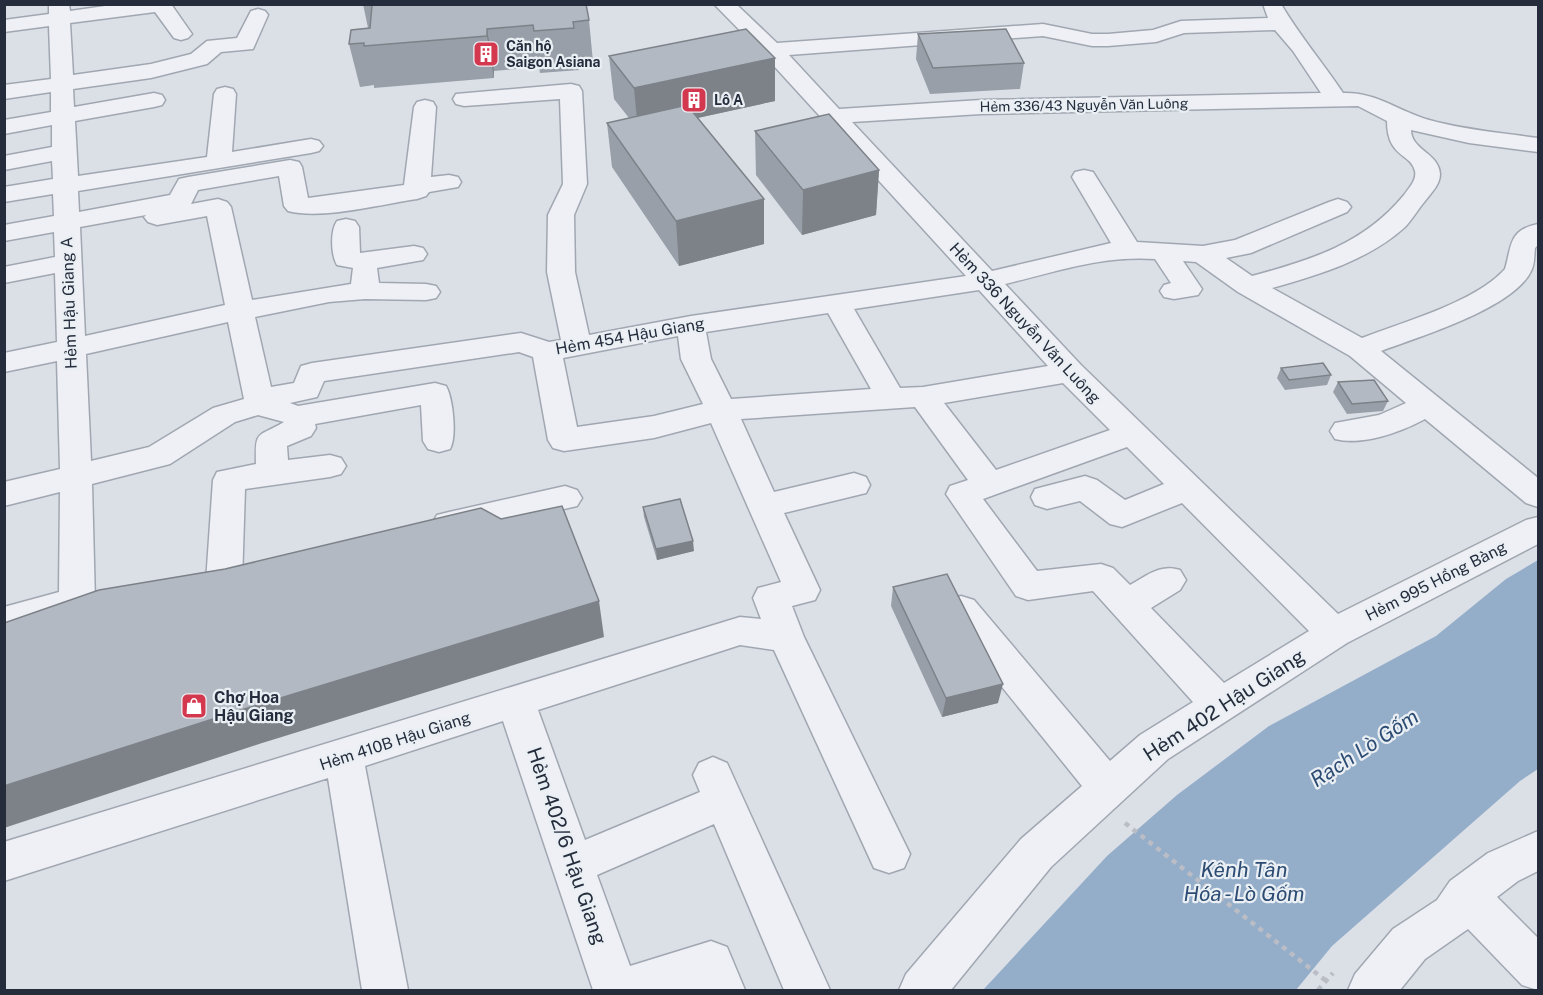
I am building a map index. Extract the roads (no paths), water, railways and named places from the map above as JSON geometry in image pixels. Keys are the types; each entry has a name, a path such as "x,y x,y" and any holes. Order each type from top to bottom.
{"street":[{"name":"Hẻm 336 Nguyễn Văn Luông","path":"724,4 772,51 1070,372 1334,633"},
{"path":"1264,4 1272,6 1281,24 1301,47 1336,99"},
{"path":"4,26 161,5 181,34"},
{"path":"4,75 62,75 201,67 215,45 245,44 258,15"},
{"path":"60,20 147,24"},
{"name":"Hẻm Hậu Giang A","path":"60,20 76,476 77,602"},
{"path":"772,51 1043,30 1092,40 1108,40 1156,36 1172,28 1181,27 1281,24"},
{"path":"4,92 62,75"},
{"path":"464,99 571,91 575,184 561,215 561,272 577,345"},
{"path":"219,162 225,94"},
{"name":"Hẻm 336/43 Nguyễn Văn Luông","path":"833,116 981,107 1360,99 1375,104 1399,118 1449,134 1539,145"},
{"path":"4,127 154,100"},
{"path":"67,226 180,201 188,184 290,167 297,206 333,204 417,191 425,107"},
{"path":"1248,286 1314,268 1361,245 1396,221 1426,183 1428,172 1423,161 1405,147 1399,135 1399,118"},
{"path":"4,195 219,162 285,148 311,146"},
{"path":"4,163 64,152"},
{"path":"1084,177 1128,249"},
{"path":"416,186 449,183"},
{"path":"333,204 327,231 358,225 347,260 365,262 414,254"},
{"path":"4,233 218,207 258,403 298,416 435,393 439,441"},
{"path":"1203,254 1242,247 1338,207"},
{"path":"1360,349 1448,314 1500,290 1517,272 1522,245 1539,232"},
{"path":"1163,250 1190,290"},
{"name":"Hẻm 454 Hậu Giang","path":"4,494 159,456 224,415 306,390 312,374 521,342 547,352 691,325 985,281 1108,251 1163,250 1203,254"},
{"path":"1203,254 1248,286 1360,349 1539,495"},
{"path":"4,275 68,262"},
{"path":"365,262 365,291"},
{"path":"4,363 239,311 328,294 365,291 426,292"},
{"path":"836,303 891,398"},
{"path":"691,325 696,359 802,590 771,598 786,637 889,854"},
{"path":"547,352 564,440 654,427 721,410 923,397 1070,372"},
{"path":"923,397 989,484"},
{"path":"1346,430 1385,424 1407,417 1427,404"},
{"path":"273,473 271,441 300,428 298,416"},
{"path":"1132,434 962,494 1028,586 1101,577 1220,705"},
{"path":"224,582 229,480 330,466"},
{"path":"764,506 854,485"},
{"path":"1047,497 1085,488 1122,515 1187,488"},
{"path":"415,532 565,498"},
{"name":"Hẻm 995 Hồng Bàng","path":"1334,633 1539,529"},
{"path":"190,586 224,582 257,572"},
{"path":"1127,605 1168,580"},
{"path":"4,621 77,602 111,597"},
{"path":"961,610 1114,803"},
{"name":"Hẻm 410B Hậu Giang","path":"4,862 740,631 786,637"},
{"name":"Hẻm 402 Hậu Giang","path":"922,990 1036,853 1114,803 1154,747 1334,633"},
{"name":"Hẻm 402/6 Hậu Giang","path":"516,702 616,990"},
{"path":"344,757 385,990"},
{"path":"573,865 719,788 807,990"},
{"path":"1371,990 1409,944 1452,915 1465,895 1503,867 1539,850"},
{"path":"1465,895 1539,969"},
{"path":"626,990 711,963 722,990"}],"water":[{"name":"Kênh Tân Hóa - Lò Gốm","path":"1538,560 1538,769 1520,781 1332,946 1296,990 983,990 1107,856 1177,795 1269,726 1436,636 1506,579"}],"place":[{"name":"Căn hộ Saigon Asiana","path":"486,54"},
{"name":"Lô A","path":"694,100"},
{"name":"Chợ Hoa Hậu Giang","path":"194,706"}],"water label":[{"name":"Rạch Lò Gốm","path":"1364,748"}]}
